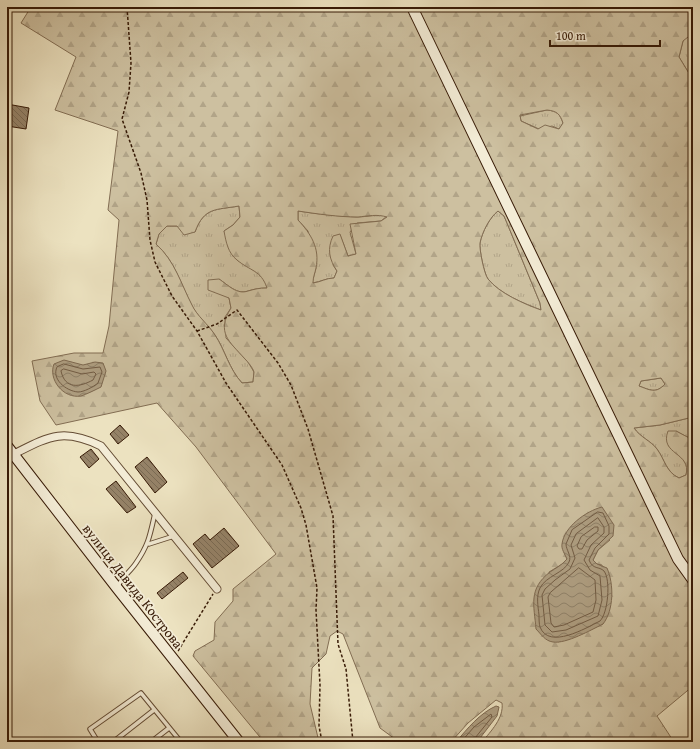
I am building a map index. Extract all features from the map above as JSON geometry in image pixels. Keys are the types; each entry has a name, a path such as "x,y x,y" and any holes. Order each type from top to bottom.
{"main road":[{"path":"412,7 678,559 693,580"},
{"name":"вулиця Давида Кострова","path":"7,446 12,455 239,742"}],"street":[{"path":"12,455 40,441 60,436 77,436 101,446 217,589"}],"lane":[{"path":"117,588 123,576 135,565 149,544 155,513"},
{"path":"149,544 174,536"},
{"path":"98,742 90,729 141,693 181,742"},
{"path":"113,742 154,710"},
{"path":"151,742 169,728"}],"path":[{"path":"128,7 131,63 129,92 122,119 144,187 155,262 172,296 197,331 226,383 282,465 301,508 306,525 317,588 316,610 320,685 319,726 322,742"},
{"path":"197,331 217,324 237,310 281,368 291,385 308,429 333,516 338,644 346,669 353,742"},
{"path":"173,659 208,600 217,589"}],"green space":[{"path":"31,7 693,7 693,33 683,41 679,57 690,75 693,75 693,417 660,425 634,428 639,434 655,446 668,469 679,478 686,475 687,467 681,457 668,445 666,439 668,431 676,431 693,440 693,686 657,716 674,742 482,742 493,729 501,714 502,703 496,700 468,723 451,742 399,742 380,728 343,634 337,631 330,636 326,654 312,668 310,704 319,742 264,742 193,656 195,651 214,640 215,622 233,601 233,589 276,554 196,447 157,403 56,425 40,401 32,361 74,353 103,353 109,326 119,220 108,210 118,131 55,110 76,57 21,23","holes":["550,110 556,112 561,117 563,123 559,129 545,125 538,129 521,121 520,115","239,206 240,217 233,225 224,231 229,251 242,264 255,271 265,282 267,288 240,292 236,291 219,279 208,280 208,290 229,298 231,308 225,324 226,336 253,369 253,382 242,383 238,378 230,366 215,335 194,309 173,265 156,244 159,234 167,226 177,226 184,235 195,232 202,218 217,209","298,211 343,216 358,217 376,215 387,217 381,221 350,224 356,254 348,256 340,234 333,236 330,245 330,254 337,271 334,278 313,283 317,254 313,242 303,225 298,220","498,211 504,216 540,303 541,310 505,293 493,284 486,276 482,261 480,243 484,230 492,217","661,378 665,384 656,390 650,390 639,386 641,381","582,517 610,540 598,550 593,560 597,564 602,565 603,624 558,642 549,572 564,563 567,559 564,552 563,540 572,526"]},
{"path":"690,33 693,33 693,75 690,75 679,57 683,41"},
{"path":"547,110 556,112 561,117 563,123 559,129 552,126 539,129 521,121 520,116"},
{"path":"239,206 240,217 233,225 224,231 237,260 264,277 267,288 240,292 236,291 219,279 229,298 231,308 225,317 226,338 248,362 254,372 253,382 242,383 230,366 215,335 193,308 169,258 156,244 159,234 167,226 177,226 195,232 202,218 212,211"},
{"path":"298,211 356,217 379,215 387,216 381,221 357,223 350,232 356,254 348,256 340,235 333,265 337,271 334,278 312,283 316,268 308,231 298,220"},
{"path":"498,211 504,216 540,303 541,310 505,294 486,276 480,250 480,243 487,225"},
{"path":"661,378 665,384 659,389 646,389 639,386 641,381"},
{"path":"693,417 693,440 676,431 668,445 682,458 686,465 686,475 679,478 668,469 655,446 639,434 634,428 660,425"}],"water":[{"path":"64,360 83,365 95,362 103,363 106,371 101,387 81,396 74,396 63,391 55,382 53,370 54,364"},
{"path":"602,507 614,525 613,536 598,550 593,560 597,564 607,568 611,582 612,597 607,618 603,624 578,636 565,641 550,641 543,637 536,629 534,605 535,591 543,578 567,559 562,544 571,526 589,512"},
{"path":"496,706 499,707 497,716 477,742 456,742 479,717"}],"building":[{"path":"7,104 29,108 26,129 7,126"},
{"path":"120,425 129,435 118,444 110,434"},
{"path":"91,449 99,459 89,468 80,457"},
{"path":"147,457 167,482 155,493 135,467"},
{"path":"116,481 136,507 127,513 106,489"},
{"path":"224,528 239,546 212,568 193,544 205,534 210,540"},
{"path":"183,572 188,578 162,599 157,593"}]}
